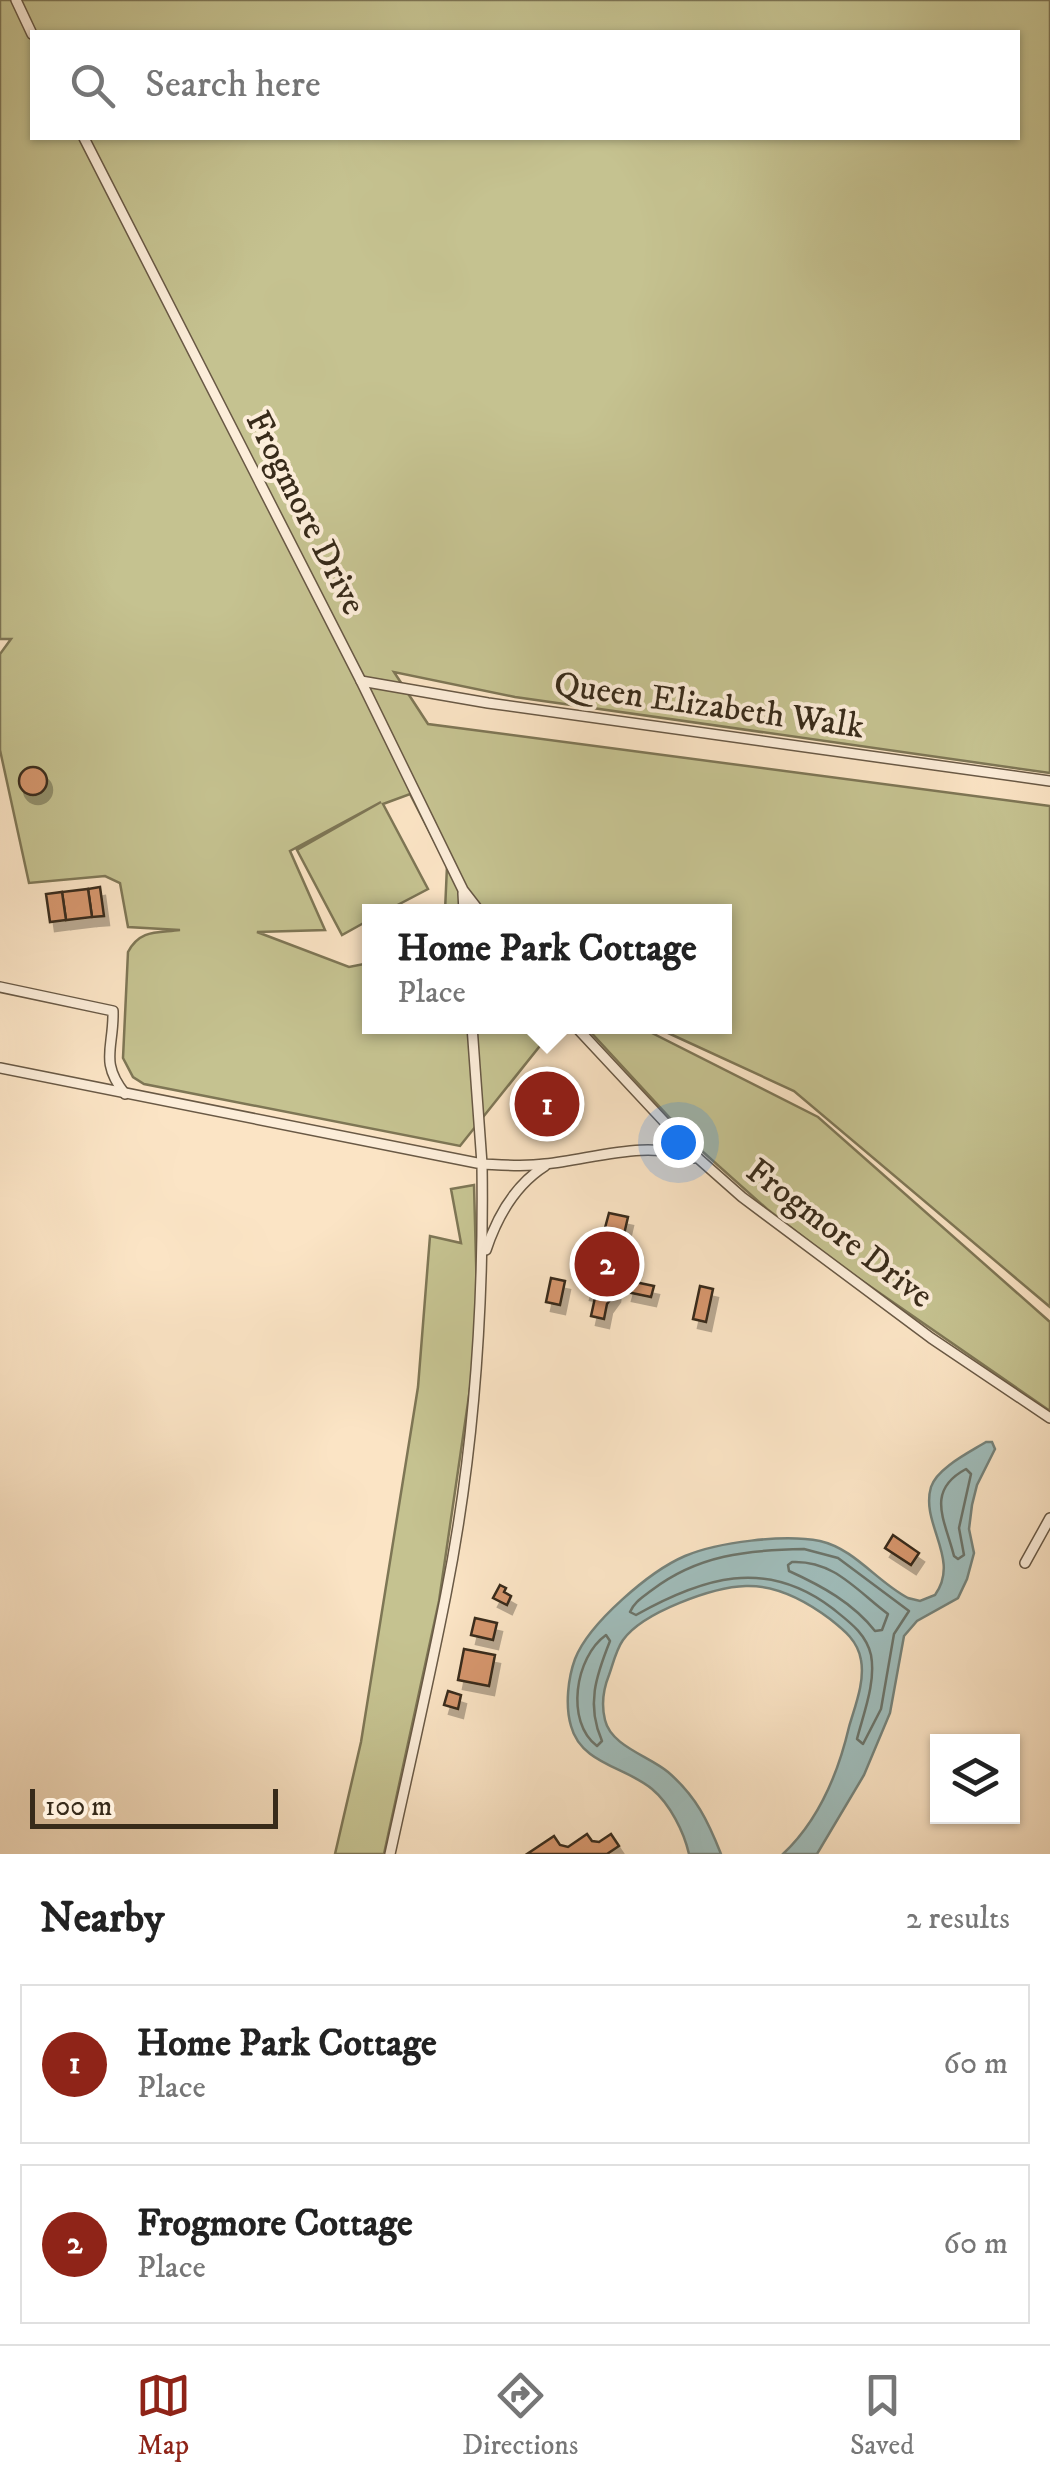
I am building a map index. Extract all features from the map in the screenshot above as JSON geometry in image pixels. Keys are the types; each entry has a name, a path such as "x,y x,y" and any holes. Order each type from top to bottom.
{"lane":[{"path":"16,0 30,30"},
{"name":"Frogmore Drive","path":"85,140 463,890 474,904"},
{"name":"Queen Elizabeth Walk","path":"361,681 488,703 1050,780"},
{"path":"463,890 464,904"},
{"path":"0,986 113,1011 108,1048 110,1076 126,1094"},
{"path":"390,1854 447,1592 477,1372 484,1257 473,1034"},
{"name":"Frogmore Drive","path":"582,1034 699,1159 742,1198 859,1286 1050,1418"},
{"path":"0,1068 482,1164 547,1164 624,1152 680,1152 699,1159"},
{"path":"484,1257 494,1226 512,1198 527,1179 547,1164"},
{"path":"1025,1563 1050,1518"}],"shaded area":[{"path":"0,0 1050,0 1050,773 515,697 394,672 428,724 1050,806 1050,1307 794,1091 670,1034 732,1034 732,904 445,904 447,866 410,794 383,804 428,889 399,904 362,904 362,924 342,935 297,850 381,802 290,851 325,930 257,932 349,967 362,964 362,1034 549,1034 460,1146 144,1084 133,1077 123,1058 128,952 144,936 180,930 128,927 120,883 105,876 29,883 0,750 0,654 11,639 0,639"},
{"path":"592,1034 654,1034 818,1117 1050,1322 1050,1411 842,1267 767,1209 693,1143"},
{"path":"474,1185 478,1334 439,1601 384,1854 335,1854 361,1742 418,1387 430,1236 461,1243 451,1189"}],"water":[{"path":"992,1442 995,1449 972,1505 969,1529 974,1553 967,1579 958,1598 917,1621 904,1636 890,1713 864,1775 817,1854 783,1854 817,1811 844,1745 862,1677 859,1653 850,1636 801,1600 769,1588 746,1586 680,1603 646,1620 623,1640 604,1692 605,1720 615,1737 668,1772 700,1810 721,1854 689,1854 675,1819 659,1795 594,1757 576,1739 569,1718 568,1692 582,1645 622,1600 655,1573 685,1556 733,1543 788,1538 820,1541 855,1558 908,1598 920,1601 935,1595 944,1568 931,1514 931,1487 947,1467"}],"building":[{"path":"33,767 43,771 47,781 43,791 33,795 23,791 19,781 23,771"},
{"path":"100,887 104,916 92,917 88,889"},
{"path":"88,889 92,917 66,920 62,892"},
{"path":"62,892 66,920 50,922 46,894"},
{"path":"549,1083 565,1101 545,1122 529,1101"},
{"path":"609,1213 628,1217 622,1243 626,1244 624,1261 618,1267 615,1293 607,1304 604,1319 591,1316 596,1293 585,1291 595,1256 590,1255 592,1245 595,1237 602,1239"},
{"path":"551,1278 565,1281 560,1305 546,1302"},
{"path":"630,1281 654,1286 651,1297 627,1292"},
{"path":"700,1286 713,1289 706,1322 693,1319"},
{"path":"893,1535 919,1553 911,1565 885,1548"},
{"path":"500,1585 511,1596 507,1605 493,1598"},
{"path":"475,1618 497,1623 493,1640 471,1635"},
{"path":"464,1649 495,1655 489,1686 458,1680"},
{"path":"448,1691 461,1695 458,1709 444,1705"},
{"path":"587,1834 592,1841 599,1842 611,1834 619,1846 607,1854 527,1854 554,1836 560,1845 568,1847"}],"place":[{"name":"Home Park Cottage","path":"547,1104"},
{"name":"Frogmore Cottage","path":"607,1264"}]}
